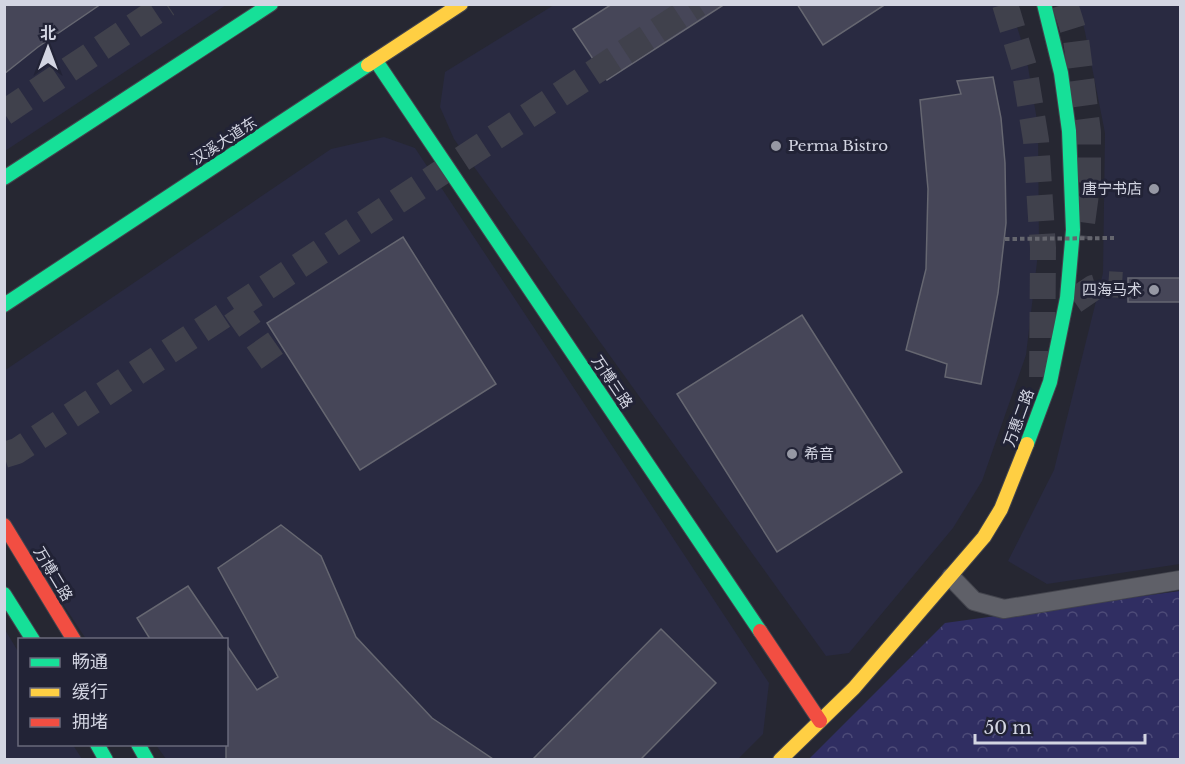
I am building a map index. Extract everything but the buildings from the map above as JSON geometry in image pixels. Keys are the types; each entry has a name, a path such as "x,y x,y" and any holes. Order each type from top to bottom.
{"street":[{"path":"4,178 271,4"},
{"name":"汉溪大道东","path":"4,305 461,4"},
{"name":"万惠二路","path":"780,759 854,688 984,537 1001,509 1050,382 1067,298 1073,230 1069,131 1061,74 1044,4"},
{"name":"万博三路","path":"376,61 820,721"},
{"path":"6,285 20,287 36,283"},
{"name":"万博二路","path":"4,525 73,638"},
{"path":"951,578 974,601 1004,609 1180,580"},
{"path":"4,594 32,638"},
{"path":"98,746 106,759"},
{"path":"139,746 147,759"}],"path":[{"path":"1005,239 1114,238"}],"shaded area":[{"path":"5,5 226,5 5,151"},
{"path":"554,5 1010,5 1026,55 1038,126 1039,245 1026,355 982,481 953,528 849,653 826,656 454,139 440,107 445,72"},
{"path":"1078,5 1180,5 1180,564 1047,584 1008,561 1054,470 1103,273 1105,133"},
{"path":"384,137 415,148 769,683 763,734 737,760 166,759 157,746 228,746 228,638 85,638 5,516 4,371 331,149"},
{"path":"4,628 18,651 18,746 74,746 82,759 5,759"}],"green space":[{"path":"1180,591 1180,759 808,760 945,623"}],"tunnel":[{"path":"4,113 167,4"},
{"path":"4,455 17,451 698,4"},
{"path":"1005,4 1024,67 1036,140 1043,248 1042,388"},
{"path":"1065,4 1076,39 1088,132 1088,179 1080,238"},
{"path":"1074,301 1093,288 1106,284 1122,285"},
{"path":"235,308 277,368"}],"traffic: fast":[{"path":"4,178 271,4"},
{"path":"1027,444 1050,382 1067,298 1073,230 1069,131 1061,73 1044,4"},
{"path":"376,61 760,631"},
{"path":"4,305 368,65"},
{"path":"4,594 32,638"},
{"path":"98,746 106,760"},
{"path":"139,746 147,760"}],"traffic: slow":[{"path":"368,65 461,4"},
{"path":"780,760 854,688 984,537 1001,509 1027,444"}],"traffic: jam":[{"path":"4,525 73,638"},
{"path":"760,631 820,721"}],"place":[{"name":"Perma Bistro","path":"776,146"},
{"name":"唐宁书店","path":"1154,189"},
{"name":"四海马术","path":"1154,290"},
{"name":"希音","path":"792,454"}]}
